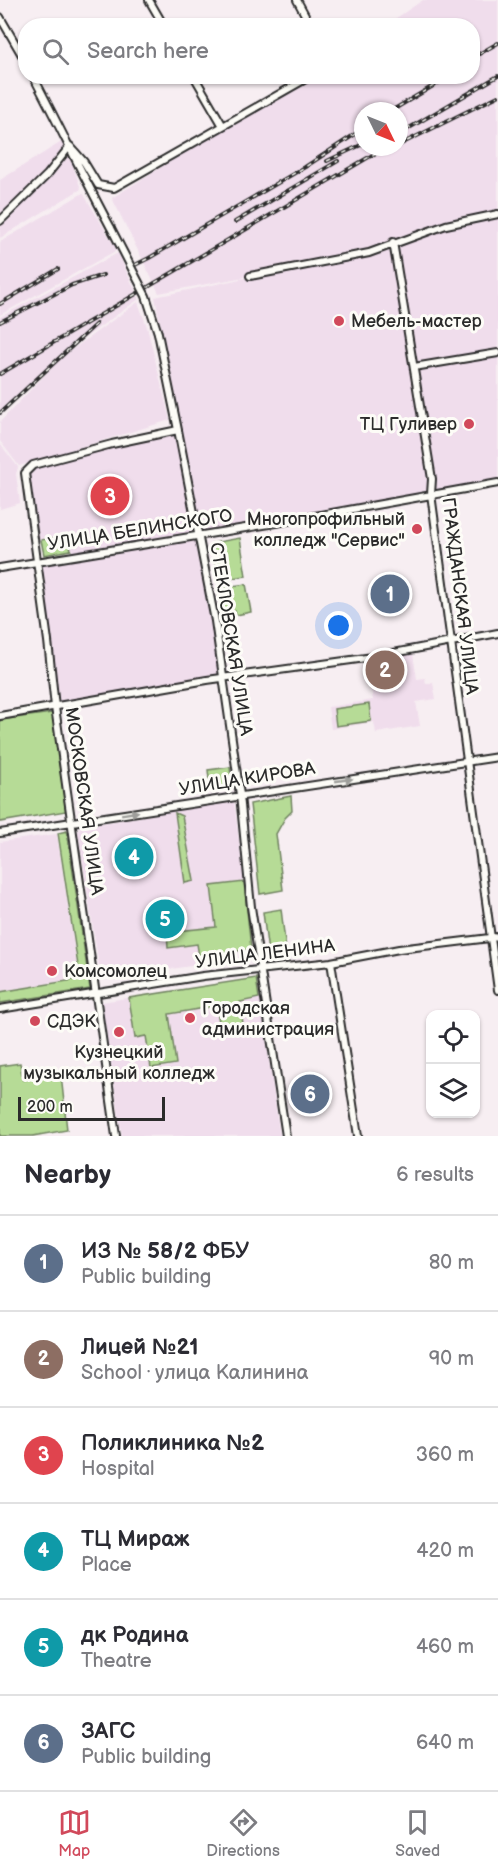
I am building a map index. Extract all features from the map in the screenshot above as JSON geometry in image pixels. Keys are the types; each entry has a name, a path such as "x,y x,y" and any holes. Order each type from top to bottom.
{"street":[{"path":"149,0 159,18"},
{"path":"297,0 307,18"},
{"path":"0,17 18,48"},
{"path":"37,84 70,146 84,162 98,185 114,188 297,84"},
{"path":"199,84 223,126"},
{"path":"0,221 47,175 70,146"},
{"name":"СТЕКЛОВСКАЯ УЛИЦА","path":"70,146 77,166 146,296 158,333 199,535 223,678 240,795 251,907 286,1136"},
{"path":"250,276 369,252 446,225 498,214"},
{"name":"ГРАЖДАНСКАЯ УЛИЦА","path":"393,242 432,479 431,494 498,990"},
{"path":"414,367 498,353"},
{"name":"МОСКОВСКАЯ УЛИЦА","path":"116,1136 25,477 27,470 33,465 112,444 178,430"},
{"name":"УЛИЦА БЕЛИНСКОГО","path":"0,568 498,483"},
{"path":"0,716 223,678 373,657 498,633"},
{"name":"УЛИЦА КИРОВА","path":"0,834 240,795 498,757"},
{"name":"УЛИЦА ЛЕНИНА","path":"0,1009 202,976 331,962 408,948 498,937"},
{"path":"331,962 358,1136"}],"shaded area":[{"path":"423,0 498,0 498,483 200,533 155,297 298,267 159,293 112,198 294,84 480,84 480,18 396,18"},
{"path":"63,141 65,146 45,171 0,216 0,180"},
{"path":"69,155 81,189 0,238 0,227"},
{"path":"83,193 117,250 0,315 0,242"},
{"path":"118,253 139,299 59,356 0,416 0,317"},
{"path":"138,302 147,327 170,420 19,466 0,441 0,422 62,357"},
{"path":"177,434 196,534 72,554 69,534 36,540 27,473 33,467 113,446"},
{"path":"0,444 18,467 16,474 20,503 0,509"},
{"path":"196,539 220,675 59,702 42,572 43,564"},
{"path":"413,654 417,679 425,678 426,684 433,683 436,699 416,702 420,726 376,733 374,722 331,729 328,707 373,700 367,662"},
{"path":"234,801 254,957 101,979 78,832 80,827"},
{"path":"57,834 79,979 0,991 0,842"},
{"path":"257,977 280,1136 122,1136 102,1002"}],"green space":[{"path":"68,535 71,550 44,555 41,540"},
{"path":"240,538 246,576 218,580 212,543"},
{"path":"246,584 251,612 236,615 235,611 222,613 218,588"},
{"path":"369,704 371,721 336,726 334,709"},
{"path":"52,713 66,811 0,822 0,720"},
{"path":"230,767 232,786 210,788 208,770"},
{"path":"291,796 292,811 276,834 283,890 260,894 250,804"},
{"path":"175,813 182,816 194,881 185,883"},
{"path":"67,831 90,989 0,1003 0,992 80,979 58,833"},
{"path":"244,882 251,949 199,956 197,944 168,948 167,932 216,927 211,886"},
{"path":"281,909 287,958 269,961 263,912"},
{"path":"256,978 259,998 240,1002 243,1024 220,1027 216,1006 169,1014 176,1064 151,1068 146,1036 135,1038 129,998"},
{"path":"20,1063 23,1080 61,1075 67,1130 33,1136 0,1136 0,1066"}],"railway":[{"path":"480,53 498,43"},
{"path":"408,129 498,76"},
{"path":"406,102 437,84"},
{"path":"408,141 498,96"},
{"path":"135,265 305,167 354,135"},
{"path":"327,161 354,148"},
{"path":"0,374 371,156"},
{"path":"235,222 338,161"},
{"path":"0,304 58,269"},
{"path":"0,322 72,285 103,275"},
{"path":"0,413 96,324"}],"place":[{"name":"Мебель-мастер","path":"339,321"},
{"name":"ТЦ Гуливер","path":"469,424"},
{"name":"Поликлиника №2","path":"110,496"},
{"name":"Многопрофильный колледж \"Сервис\"","path":"417,529"},
{"name":"ИЗ № 58/2 ФБУ","path":"390,594"},
{"name":"Лицей №21","path":"385,670"},
{"name":"ТЦ Мираж","path":"134,857"},
{"name":"дк Родина","path":"165,919"},
{"name":"Комсомолец","path":"52,971"},
{"name":"Городская администрация","path":"190,1018"},
{"name":"СДЭК","path":"35,1021"},
{"name":"Кузнецкий музыкальный колледж","path":"119,1032"},
{"name":"ЗАГС","path":"310,1094"}]}
